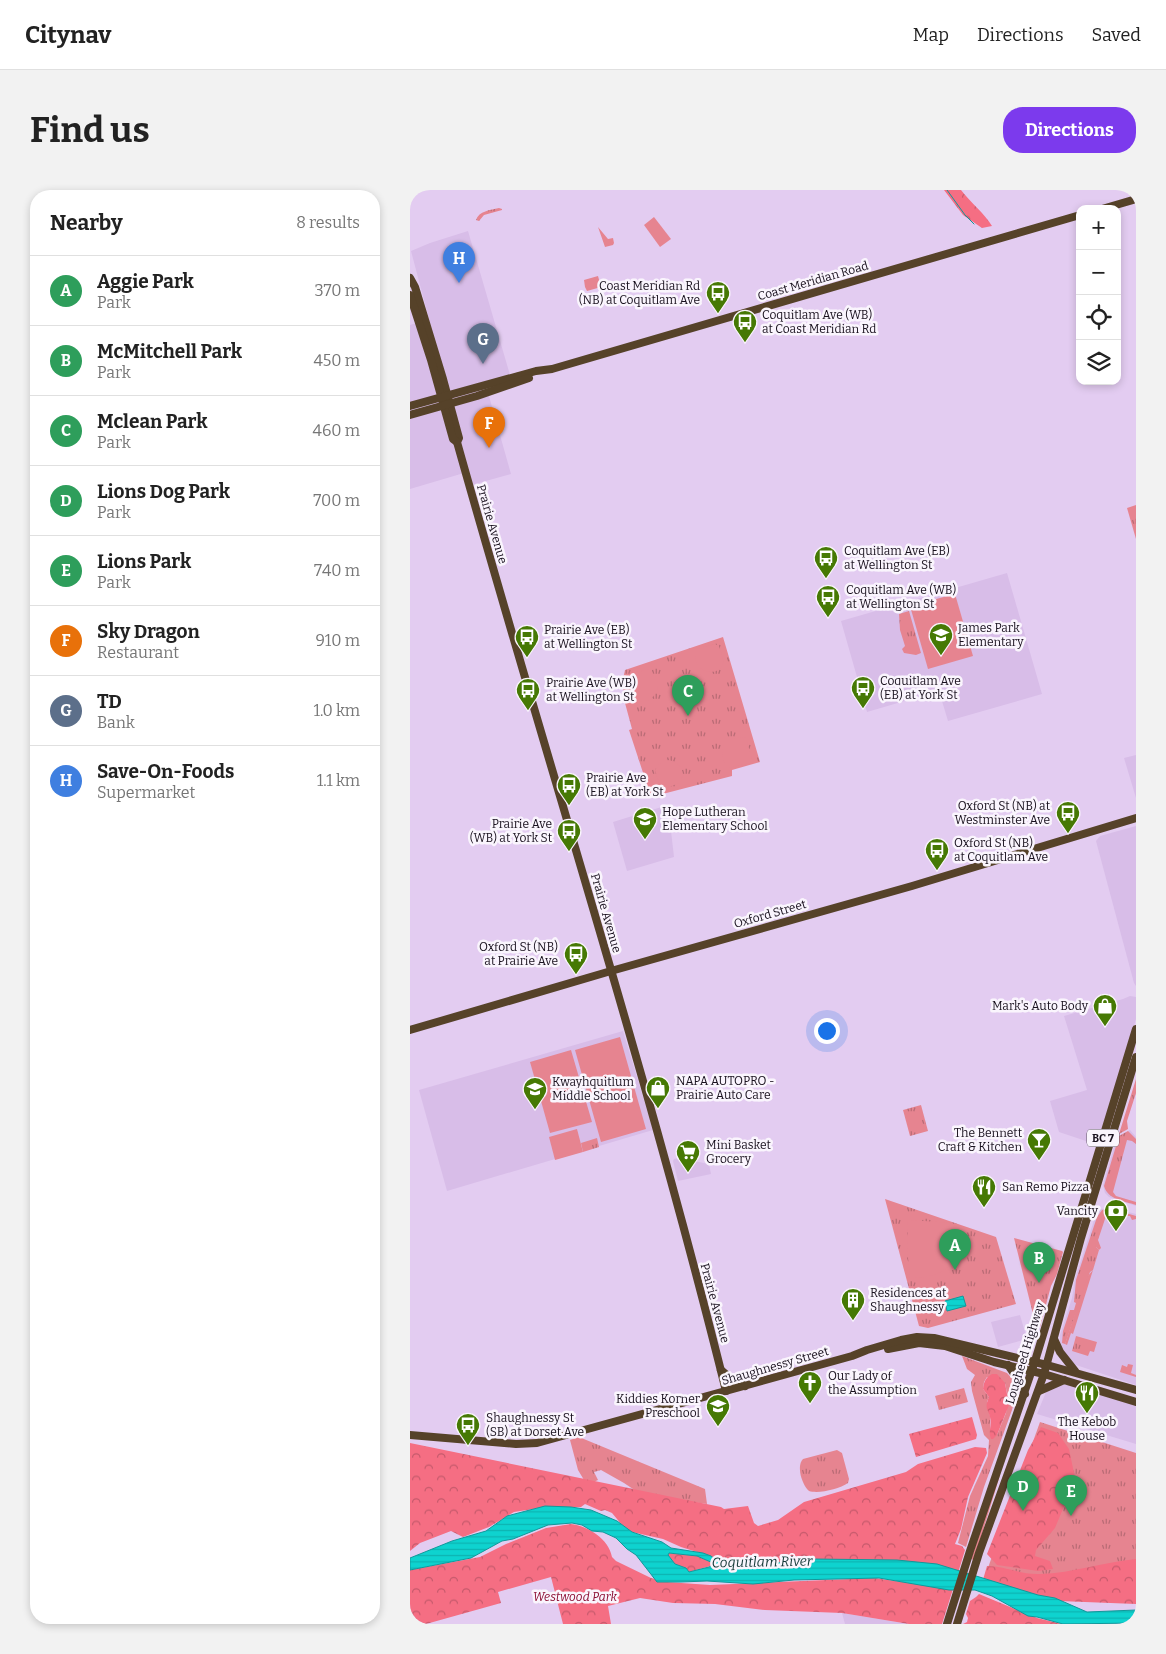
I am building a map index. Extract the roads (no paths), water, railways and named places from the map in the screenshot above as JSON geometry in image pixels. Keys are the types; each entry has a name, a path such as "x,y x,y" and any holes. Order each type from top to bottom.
{"main road":[{"path":"1116,205 1136,199"},
{"name":"Coast Meridian Road","path":"410,406 446,400 535,376 552,369 1076,216"},
{"name":"Prairie Avenue","path":"410,278 415,287 443,379 453,439 457,442 660,1137 726,1392"},
{"name":"Prairie Avenue","path":"410,295 446,400"},
{"name":"Coast Meridian Road","path":"410,415 463,391 536,371 552,369"},
{"path":"443,379 463,391"},
{"name":"Oxford Street","path":"410,1030 905,888 1136,818"},
{"name":"Lougheed Highway","path":"948,1624 967,1560 1025,1394 1136,1028"},
{"name":"Lougheed Highway","path":"958,1621 976,1563 1044,1374 1136,1057"},
{"name":"Shaughnessy Street","path":"852,1356 898,1341 926,1337 944,1339 1047,1364 1136,1390"},
{"path":"1054,1339 1064,1358 1076,1373"},
{"name":"Shaughnessy Street","path":"410,1435 530,1444 726,1392 852,1356 905,1345 928,1344 948,1346 1136,1402"},
{"path":"1008,1365 1018,1378 1025,1394"},
{"path":"720,1370 734,1381 745,1386"},
{"path":"1038,1391 1064,1380"}],"waterway":[{"path":"947,190 974,224"}],"place":[{"name":"Save-On-Foods","path":"459,283"},
{"name":"Coast Meridian Rd (NB) at Coquitlam Ave","path":"718,314"},
{"name":"Coquitlam Ave (WB) at Coast Meridian Rd","path":"745,343"},
{"name":"TD","path":"483,364"},
{"name":"Sky Dragon","path":"489,448"},
{"name":"Coquitlam Ave (EB) at Wellington St","path":"826,579"},
{"name":"Coquitlam Ave (WB) at Wellington St","path":"828,618"},
{"name":"James Park Elementary","path":"941,656"},
{"name":"Prairie Ave (EB) at Wellington St","path":"527,658"},
{"name":"Coquitlam Ave (EB) at York St","path":"863,709"},
{"name":"Prairie Ave (WB) at Wellington St","path":"528,711"},
{"name":"Mclean Park","path":"688,716"},
{"name":"Prairie Ave (EB) at York St","path":"569,806"},
{"name":"Oxford St (NB) at Westminster Ave","path":"1068,834"},
{"name":"Hope Lutheran Elementary School","path":"645,840"},
{"name":"Prairie Ave (WB) at York St","path":"569,852"},
{"name":"Oxford St (NB) at Coquitlam Ave","path":"937,871"},
{"name":"Oxford St (NB) at Prairie Ave","path":"576,975"},
{"name":"Mark's Auto Body","path":"1105,1027"},
{"name":"NAPA AUTOPRO - Prairie Auto Care","path":"658,1109"},
{"name":"Kwayhquitlum Middle School","path":"535,1110"},
{"name":"The Bennett Craft & Kitchen","path":"1039,1161"},
{"name":"Mini Basket Grocery","path":"688,1173"},
{"name":"San Remo Pizza","path":"984,1208"},
{"name":"Vancity","path":"1116,1232"},
{"name":"Aggie Park","path":"955,1270"},
{"name":"McMitchell Park","path":"1039,1283"},
{"name":"Residences at Shaughnessy","path":"853,1321"},
{"name":"Our Lady of the Assumption","path":"810,1404"},
{"name":"The Kebob House","path":"1087,1414"},
{"name":"Kiddies Korner Preschool","path":"718,1427"},
{"name":"Shaughnessy St (SB) at Dorset Ave","path":"468,1446"},
{"name":"Lions Dog Park","path":"1023,1511"},
{"name":"Lions Park","path":"1071,1516"}],"water label":[{"name":"Coquitlam River","path":"762,1562"}],"park label":[{"name":"Westwood Park","path":"575,1597"}]}
